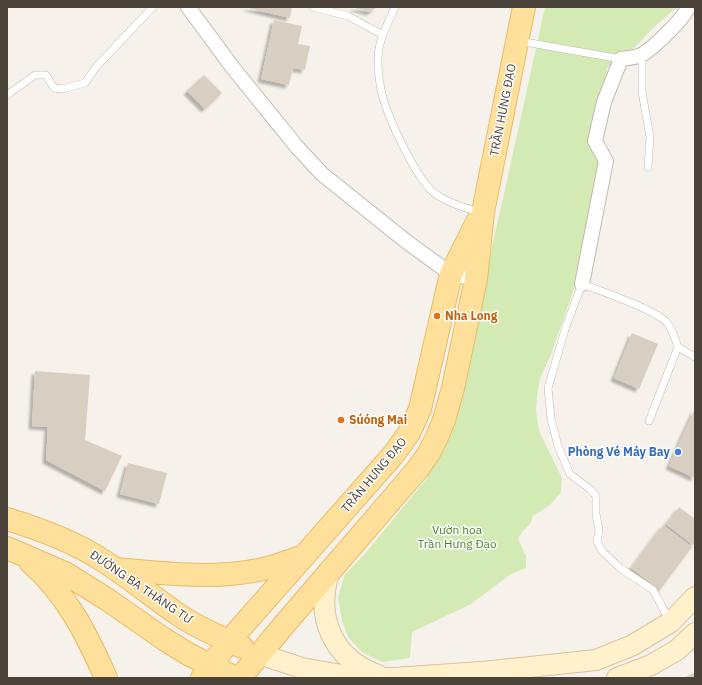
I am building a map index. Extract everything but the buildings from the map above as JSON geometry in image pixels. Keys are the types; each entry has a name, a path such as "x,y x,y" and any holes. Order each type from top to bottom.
{"main road":[{"name":"TRẦN HƯNG ĐẠO","path":"240,678 417,470 429,453 437,437 444,420 453,388 476,279 482,212 524,7"},
{"name":"TRẦN HƯNG ĐẠO","path":"206,672 229,641 393,455 409,433 420,409 427,385 451,274 482,212"},
{"path":"13,550 17,522"},
{"name":"ĐƯỜNG BA THÁNG TƯ","path":"17,522 53,534 77,546 116,569 180,615 229,641 259,654"},
{"path":"13,550 65,572 164,640 206,672 236,678"},
{"path":"13,550 43,573 64,598 83,630 106,678"},
{"path":"116,569 168,573 237,574 264,569 305,555"},
{"path":"329,574 325,585 324,610 330,634 337,646 346,656 362,668 380,676 393,678"},
{"path":"259,654 302,668 324,673 347,676 393,678 482,672 596,660 633,645 671,622 695,597"},
{"path":"617,678 651,665 677,650 695,633"}],"street":[{"path":"188,7 233,68 297,147 322,174 407,242 451,274 476,279"},
{"path":"582,284 606,161 595,141 604,102 621,59 642,55 676,25 686,13 688,7"}],"lane":[{"path":"7,95 35,75 46,75 54,88 63,89 85,83 96,66 153,7"},
{"path":"313,7 348,16 383,35"},
{"path":"395,7 383,35 378,58 381,90 392,124 415,169 432,191 462,208 482,212"},
{"path":"517,41 621,59"},
{"path":"642,55 642,92 650,137 648,167"},
{"path":"671,622 653,590 620,568 602,551 597,541 599,530 596,514 596,496 590,489 570,474 558,446 550,419 548,388 566,326 582,284 661,317 668,324 678,347 695,356"},
{"path":"650,421 678,347"}],"green space":[{"name":"Vườn hoa Trần Hưng Đạo","path":"545,7 677,7 652,29 636,46 608,67 591,129 600,161 577,280 550,357 540,378 537,396 536,411 539,431 562,478 561,492 550,505 533,516 530,524 522,532 518,539 526,556 526,568 511,574 471,604 412,632 410,658 382,662 362,652 348,637 342,621 338,597 345,574 364,555 427,478 452,421"}],"place":[{"name":"Nha Long","path":"437,316"},
{"name":"Súóng Mai","path":"341,420"},
{"name":"Phòng Vé Máy Bay","path":"678,452"}]}
